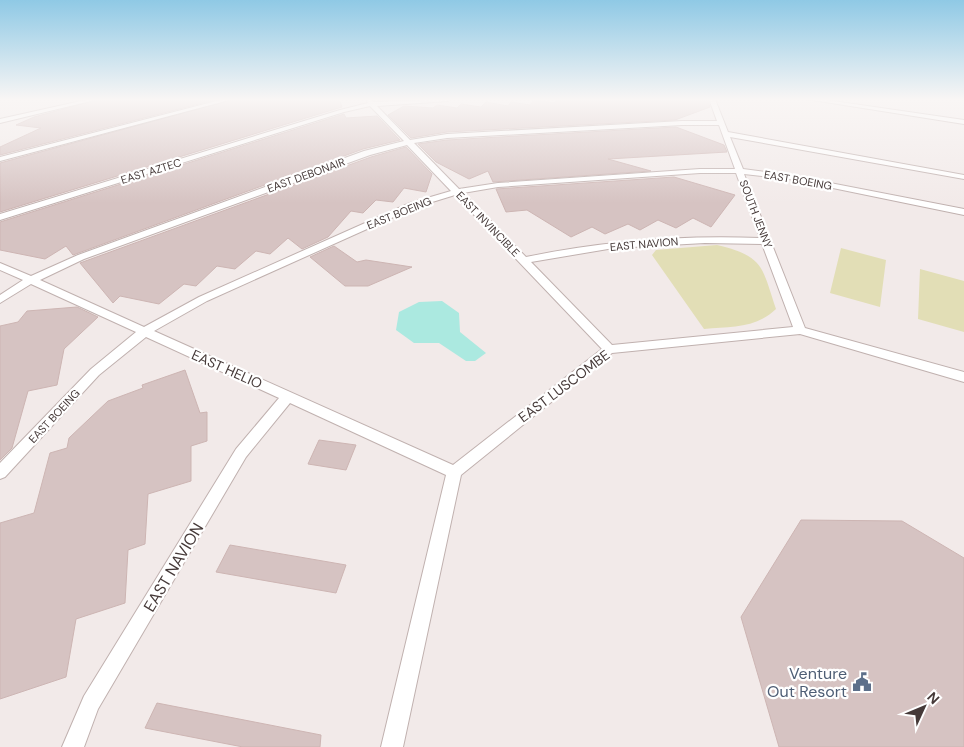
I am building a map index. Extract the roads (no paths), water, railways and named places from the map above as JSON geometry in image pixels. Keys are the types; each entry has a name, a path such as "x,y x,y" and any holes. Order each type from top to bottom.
{"lane":[{"path":"0,159 96,134"},
{"name":"EAST AZTEC","path":"0,208 245,134"},
{"name":"EAST AZTEC","path":"0,217 268,134"},
{"name":"EAST INVINCIBLE","path":"402,134 609,349"},
{"name":"EAST DEBONAIR","path":"0,300 30,280 81,257 367,153 409,142 494,134"},
{"path":"726,134 964,177"},
{"name":"SOUTH JENNY","path":"726,134 800,330"},
{"name":"EAST BOEING","path":"0,473 95,372 144,332 203,299 413,205 457,192 498,184 700,171 740,171 789,177 964,212"},
{"name":"EAST NAVION","path":"523,261 568,250 712,238 766,241"},
{"name":"EAST HELIO","path":"0,266 454,472"},
{"name":"EAST LUSCOMBE","path":"454,472 609,349 800,330 964,377"},
{"name":"EAST NAVION","path":"73,747 92,703 241,453 287,397"},
{"path":"392,747 454,472"}],"water":[{"path":"442,301 459,313 460,332 486,353 475,361 466,361 439,343 414,343 396,330 399,312 419,302"}],"place":[{"name":"Venture Out Resort","path":"862,682"}]}
